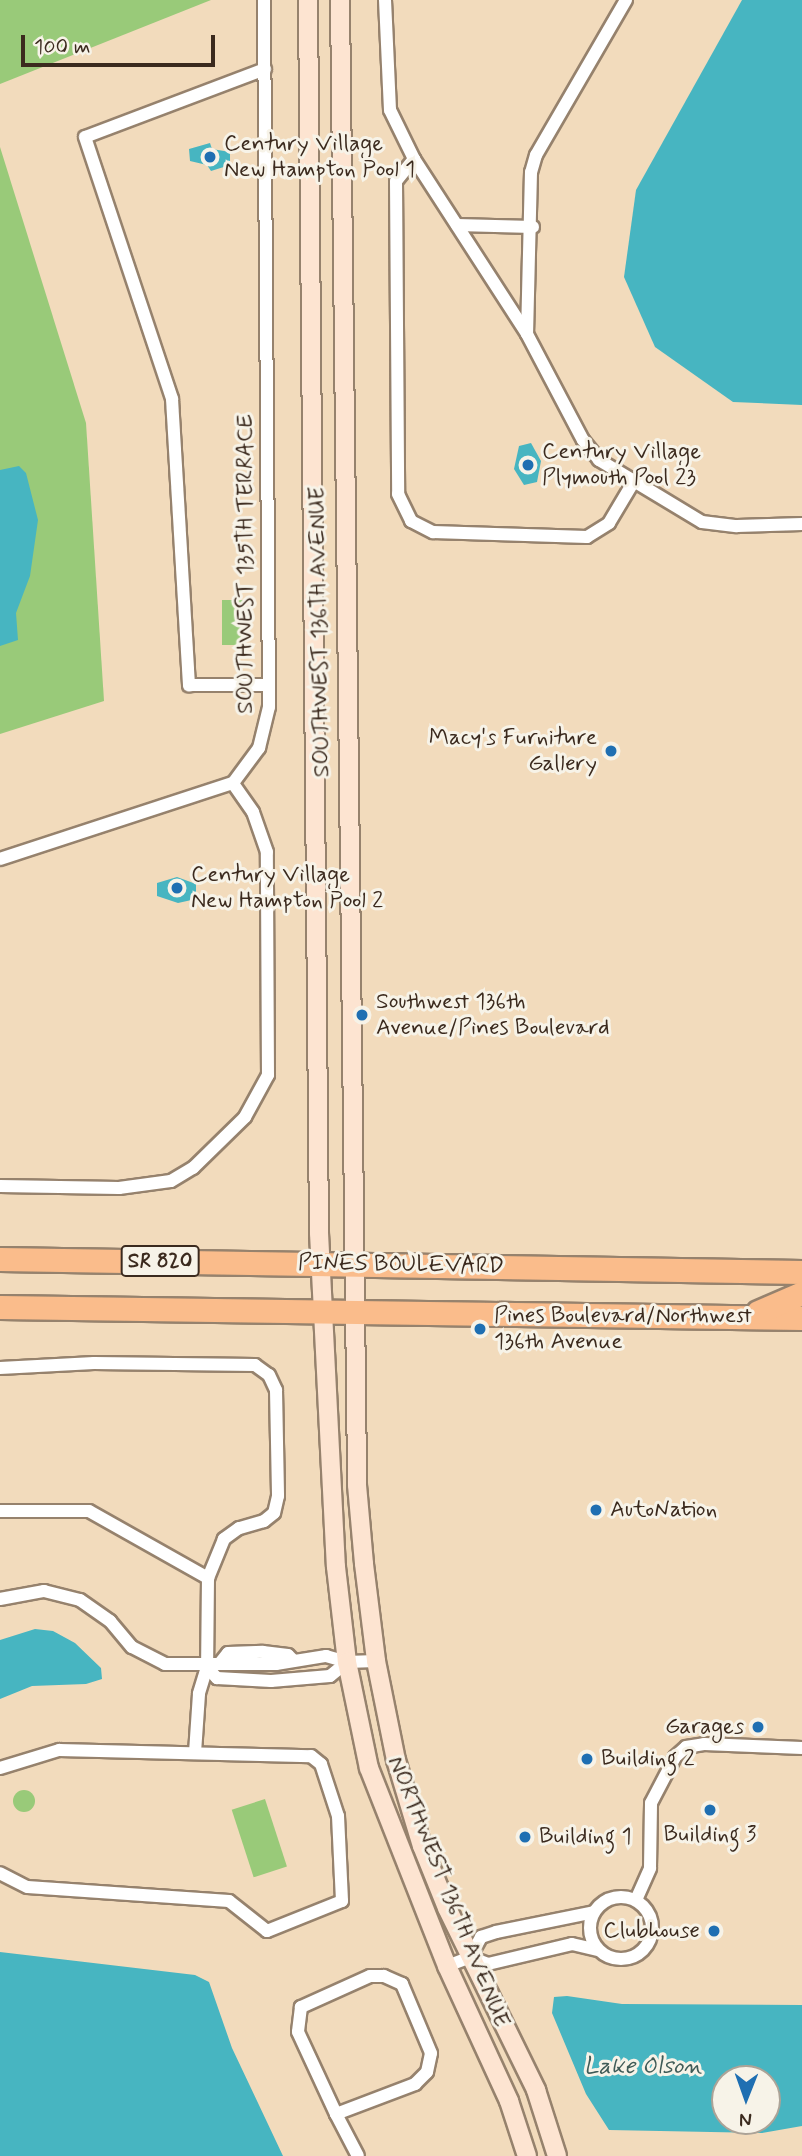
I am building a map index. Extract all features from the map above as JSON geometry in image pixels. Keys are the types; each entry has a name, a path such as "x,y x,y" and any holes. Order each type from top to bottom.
{"highway":[{"name":"PINES BOULEVARD","path":"0,1259 802,1272"},
{"path":"746,1317 802,1293"},
{"name":"PINES BOULEVARD","path":"0,1307 802,1318"}],"street":[{"name":"SOUTHWEST 135TH TERRACE","path":"233,783 264,736 269,685 264,0"},
{"name":"SOUTHWEST 136TH AVENUE","path":"308,0 320,1263"},
{"name":"SOUTHWEST 136TH AVENUE","path":"340,0 354,1264"},
{"path":"385,0 390,110 414,159 527,334 583,440 599,460 702,522 802,524"},
{"path":"527,334 533,227 531,172 536,155 626,0"},
{"path":"265,69 85,137 172,399 189,685 269,685"},
{"path":"414,159 396,181 398,494 411,521 433,532 596,536 609,523 634,481"},
{"path":"457,225 533,227"},
{"path":"0,859 233,783 253,812 267,852 268,1076 245,1116 182,1177 159,1185 0,1186"},
{"name":"NORTHWEST 136TH AVENUE","path":"320,1263 328,1486 347,1662 369,1768 447,1966 509,2101 527,2156"},
{"name":"NORTHWEST 136TH AVENUE","path":"354,1264 357,1485 376,1661 396,1760 422,1846 470,1957 536,2090 557,2156"},
{"path":"0,1368 94,1363 255,1365 269,1375 276,1390 278,1496 274,1513 224,1539 208,1578 207,1667 199,1694 195,1752"},
{"path":"0,1511 89,1511 208,1578"},
{"path":"0,1599 44,1591 80,1601 110,1621 132,1647 165,1664 207,1667 220,1663 294,1661 326,1656 347,1662 376,1661"},
{"path":"220,1663 228,1653 263,1652 288,1655 294,1661"},
{"path":"207,1667 217,1678 249,1681 330,1676 347,1662"},
{"path":"248,1664 249,1681"},
{"path":"636,1900 650,1868 651,1803 675,1757 686,1747 704,1744 802,1748"},
{"path":"0,1768 59,1750 311,1756 321,1764 338,1816 342,1901 267,1931 229,1901 27,1887 0,1873"},
{"path":"447,1966 470,1957 481,1937 488,1934 594,1912 615,1897 636,1900 653,1924 648,1944 622,1960 585,1944 572,1944 488,1964 470,1957"},
{"path":"594,1912 591,1937 603,1954"},
{"path":"336,2114 415,2084 427,2072 431,2053 402,1984 384,1976 370,1976 301,2007 298,2032 336,2114 358,2156"}],"green space":[{"path":"0,0 211,0 0,84"},
{"path":"0,147 86,423 104,701 0,734"},
{"path":"222,600 243,600 243,645 222,645"},
{"path":"24,1790 32,1793 35,1801 32,1809 24,1812 16,1809 13,1801 16,1793"},
{"path":"265,1799 287,1867 254,1877 232,1810"}],"water":[{"path":"742,0 802,0 802,405 733,402 655,347 624,277 636,190"},
{"name":"Century Village New Hampton Pool 1","path":"210,143 212,149 230,152 230,165 211,171 207,165 190,161 189,149"},
{"name":"Century Village Plymouth Pool 23","path":"531,443 541,461 537,482 524,485 514,469 519,446"},
{"path":"19,466 26,473 38,520 30,576 16,613 18,640 0,646 0,470"},
{"name":"Century Village New Hampton Pool 2","path":"177,877 196,884 196,899 178,903 157,896 157,883"},
{"path":"35,1629 53,1631 75,1643 101,1668 102,1679 86,1684 32,1686 0,1699 0,1640"},
{"path":"0,1952 195,1975 209,1982 232,2048 283,2156 0,2156"},
{"name":"Lake Olson","path":"567,1996 622,2004 802,2005 802,2126 781,2130 781,2065 711,2065 711,2132 609,2130 586,2094 552,2013 554,1997"}],"place":[{"name":"Century Village New Hampton Pool 1","path":"210,157"},
{"name":"Century Village Plymouth Pool 23","path":"528,465"},
{"name":"Macy's Furniture Gallery","path":"611,751"},
{"name":"Century Village New Hampton Pool 2","path":"177,888"},
{"name":"Southwest 136th Avenue/Pines Boulevard","path":"362,1015"},
{"name":"Pines Boulevard/Northwest 136th Avenue","path":"480,1329"},
{"name":"AutoNation","path":"596,1510"},
{"name":"Garages","path":"758,1727"},
{"name":"Building 2","path":"587,1759"},
{"name":"Building 3","path":"710,1810"},
{"name":"Building 1","path":"525,1837"},
{"name":"Clubhouse","path":"714,1931"}]}
